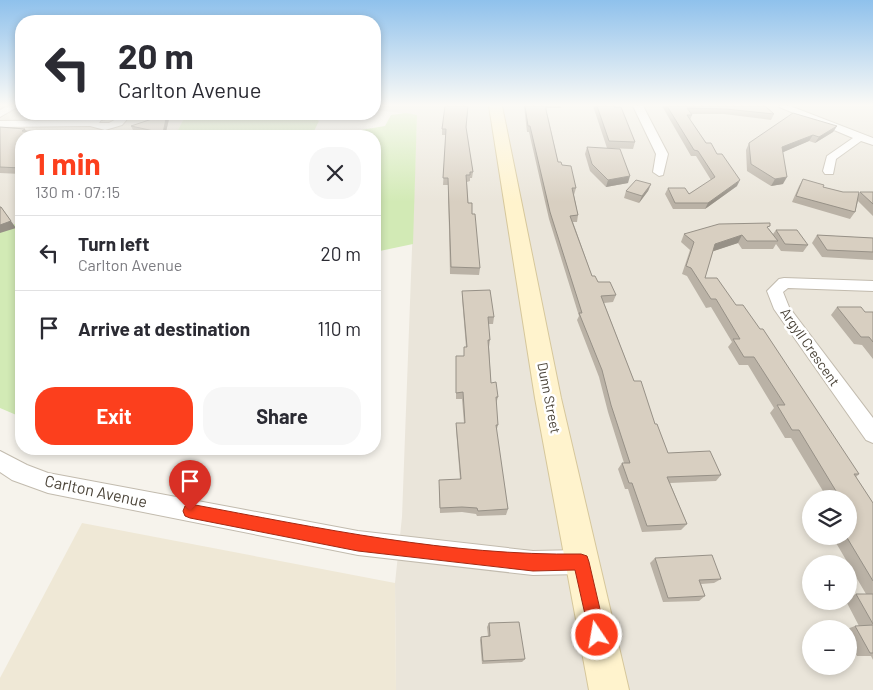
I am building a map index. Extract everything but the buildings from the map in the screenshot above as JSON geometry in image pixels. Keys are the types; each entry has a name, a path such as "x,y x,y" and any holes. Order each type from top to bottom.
{"street":[{"name":"Dunn Street","path":"500,138 512,211 581,562 609,690"},
{"path":"654,138 662,154 658,172"},
{"path":"829,171 831,158 859,138"},
{"path":"860,138 873,142"},
{"name":"Argyll Crescent","path":"873,286 784,283 775,291 782,309 873,434"},
{"name":"Carlton Avenue","path":"0,461 20,473 48,483 358,543 533,563 581,562"}],"shaded area":[{"path":"0,138 15,138 15,224 0,231"},
{"path":"416,138 873,138 873,690 396,690 395,583 402,517"},
{"path":"82,523 395,583 396,690 0,690 0,678"}],"green space":[{"path":"381,138 416,138 413,244 381,251"},
{"path":"15,224 15,414 0,408 0,231"}],"route":[{"path":"190,511 358,543 533,563 581,562 597,635"}]}
